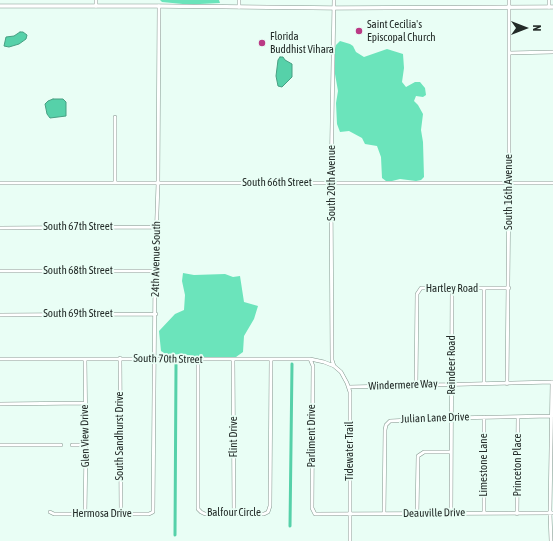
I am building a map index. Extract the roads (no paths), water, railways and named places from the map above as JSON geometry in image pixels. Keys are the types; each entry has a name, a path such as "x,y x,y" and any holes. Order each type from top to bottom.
{"street":[{"path":"96,0 96,6"},
{"path":"239,0 239,7"},
{"name":"South 20th Avenue","path":"334,0 332,183 332,360 334,366"},
{"name":"South 16th Avenue","path":"507,384 509,288 509,0"},
{"path":"0,6 334,8 551,7 549,0"},
{"name":"24th Avenue South","path":"154,512 156,358 155,272 158,183 159,6"},
{"path":"509,53 553,52"},
{"path":"115,117 115,183"},
{"name":"South 66th Street","path":"0,183 553,183"},
{"name":"South 67th Street","path":"0,228 157,227"},
{"name":"South 68th Street","path":"0,271 155,272"},
{"name":"Hartley Road","path":"416,385 417,294 421,288 509,288"},
{"name":"Reindeer Road","path":"451,513 452,288"},
{"path":"484,288 484,383"},
{"name":"South 69th Street","path":"0,315 156,314"},
{"name":"Glen View Drive","path":"85,358 85,514"},
{"name":"South Sandhurst Drive","path":"120,358 120,514"},
{"name":"South 70th Street","path":"0,359 310,359 334,366"},
{"name":"Flint Drive","path":"233,359 234,514"},
{"name":"Balfour Circle","path":"198,360 198,509 205,514 264,514 270,510 271,359"},
{"name":"Parliment Drive","path":"310,359 313,366 312,508 315,514"},
{"name":"Tidewater Trail","path":"334,366 341,372 349,387 350,396 350,541"},
{"path":"551,541 553,382"},
{"name":"Windermere Way","path":"349,387 553,382"},
{"path":"0,404 85,403"},
{"name":"Julian Lane Drive","path":"384,514 386,425 388,422 393,420 552,416"},
{"name":"Limestone Lane","path":"484,417 484,512"},
{"name":"Princeton Place","path":"517,514 518,417"},
{"path":"0,445 61,445"},
{"path":"72,445 86,445"},
{"path":"417,514 418,456 424,452 451,452"},
{"name":"Hermosa Drive","path":"50,512 54,514 149,514 154,512"},
{"name":"Deauville Drive","path":"315,514 417,514 484,512 517,514 551,513"}],"waterway":[{"path":"290,526 292,364"},
{"path":"175,535 176,365"}],"place":[{"name":"Saint Cecilia's Episcopal Church","path":"359,31"},
{"name":"Florida Buddhist Vihara","path":"262,43"}]}
